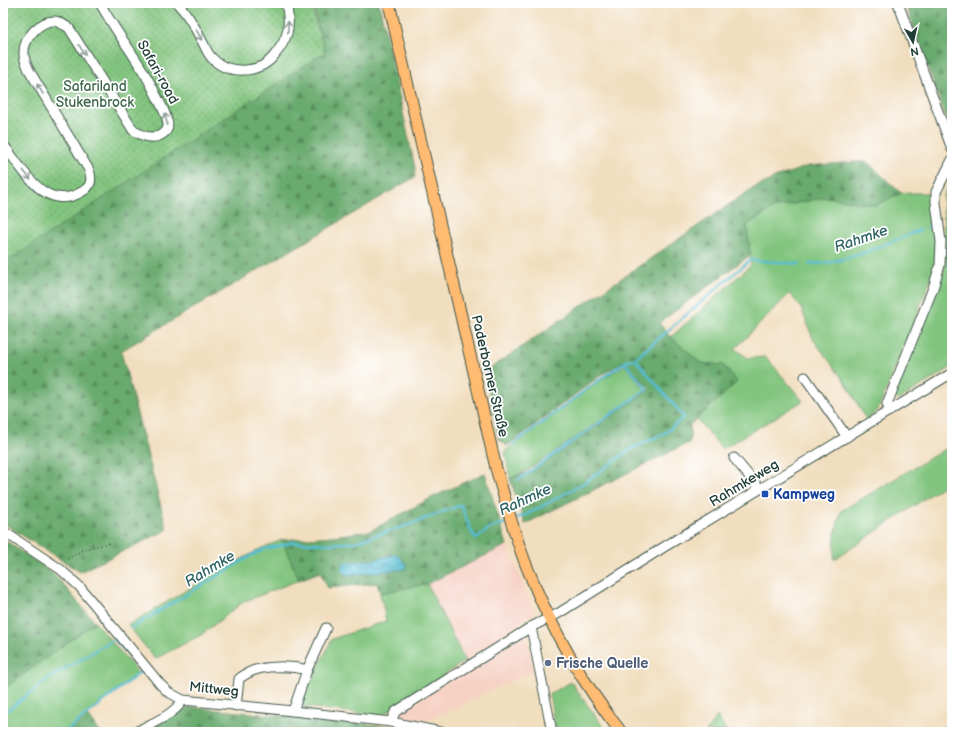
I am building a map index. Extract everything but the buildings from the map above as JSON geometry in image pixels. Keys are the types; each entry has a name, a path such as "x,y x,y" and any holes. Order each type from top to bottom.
{"main road":[{"name":"Paderborner Straße","path":"389,3 496,468 513,528 529,572 550,617 583,677 622,732"}],"street":[{"name":"Safari-road","path":"3,144 36,187 47,194 60,198 77,195 88,189 91,182 89,170 29,70 24,52 26,41 36,29 45,23 54,21 68,28 133,130 152,138 160,136 166,132 168,128 168,121 151,82 100,3"},
{"path":"177,3 192,22 211,58 224,67 236,70 251,70 262,67 272,58 288,36 289,25 286,3"},
{"path":"898,3 952,149"},
{"path":"890,411 888,404 933,288 940,265 941,242 936,192 952,160"},
{"name":"Rahmkeweg","path":"550,617 559,613 664,547 952,373"},
{"path":"805,377 847,437"},
{"path":"734,458 760,489"},
{"name":"Mittweg","path":"3,531 56,566 79,586 160,684 168,692 183,700 391,722 441,732"},
{"path":"391,722 395,712 531,627 550,617"},
{"path":"531,627 552,732"},
{"path":"293,711 307,670 326,628"},
{"path":"236,706 239,678 250,672 269,668 298,667 307,670"},
{"path":"136,732 173,711 183,700"}],"path":[{"path":"56,566 84,549 110,543"}],"shaded area":[{"path":"507,545 535,613 465,661 427,584"},
{"path":"526,634 535,673 530,672 424,722 400,719 403,710"}],"green space":[{"name":"Safariland Stukenbrock","path":"3,3 310,3 325,52 3,264"},
{"path":"312,3 379,3 415,168 415,177 121,351 167,530 80,572 3,523 3,264 325,52"},
{"path":"905,3 952,3 952,135"},
{"path":"866,161 901,193 875,205 827,197 773,208 747,225 750,255 659,323 671,337 700,363 723,365 737,382 690,425 690,442 525,524 510,479 535,469 650,389 624,361 598,377 507,446 499,439 485,372 750,190 777,177 808,166"},
{"path":"952,181 952,367 898,400 894,396 936,294 945,267 943,195"},
{"path":"901,193 928,193 936,222 937,247 934,271 878,410 866,420 848,386 813,339 801,308 790,293 735,349 748,358 766,357 803,401 722,449 696,418 737,382 723,365 700,363 671,337 751,265 747,225 773,208 827,197 875,205"},
{"path":"625,365 645,390 531,468 510,479 505,451 599,381"},
{"path":"952,445 952,480 834,560 835,534 841,511"},
{"path":"485,473 507,545 427,584 380,593 377,583 328,588 320,572 299,580 282,540 370,531 433,497"},
{"path":"3,539 54,574 95,622 3,689"},
{"path":"282,540 299,580 243,602 201,635 155,659 128,625 212,575 262,548"},
{"path":"427,584 465,661 381,716 299,706 332,639 386,621 380,593"},
{"path":"95,622 139,674 66,732 3,732 3,689"},
{"path":"571,682 607,732 556,732 549,694"},
{"path":"188,707 396,727 416,732 144,732"},
{"path":"88,715 100,732 66,732"},
{"path":"717,716 727,732 706,732"}],"water":[{"path":"397,554 407,565 405,569 350,575 346,574 342,570 345,562 372,560"}],"waterway":[{"name":"Rahmke","path":"947,221 952,218"},
{"name":"Rahmke","path":"928,227 934,226"},
{"name":"Rahmke","path":"809,264 836,261 850,257 880,247 920,230"},
{"name":"Rahmke","path":"514,519 528,514 584,483 631,449 665,433 684,417 635,359 750,260 800,264"},
{"path":"512,445 599,380 628,360 635,359"},
{"name":"Rahmke","path":"518,480 647,389 625,363"},
{"name":"Rahmke","path":"131,628 252,555 265,549 295,542 330,544 355,542 405,526 461,505 471,531 476,539 490,528 508,522"},
{"name":"Rahmke","path":"3,714 45,681 114,639 143,670 65,732"},
{"path":"938,732 952,722"}],"place":[{"name":"Kampweg","path":"765,494"},
{"name":"Frische Quelle","path":"548,663"}]}
